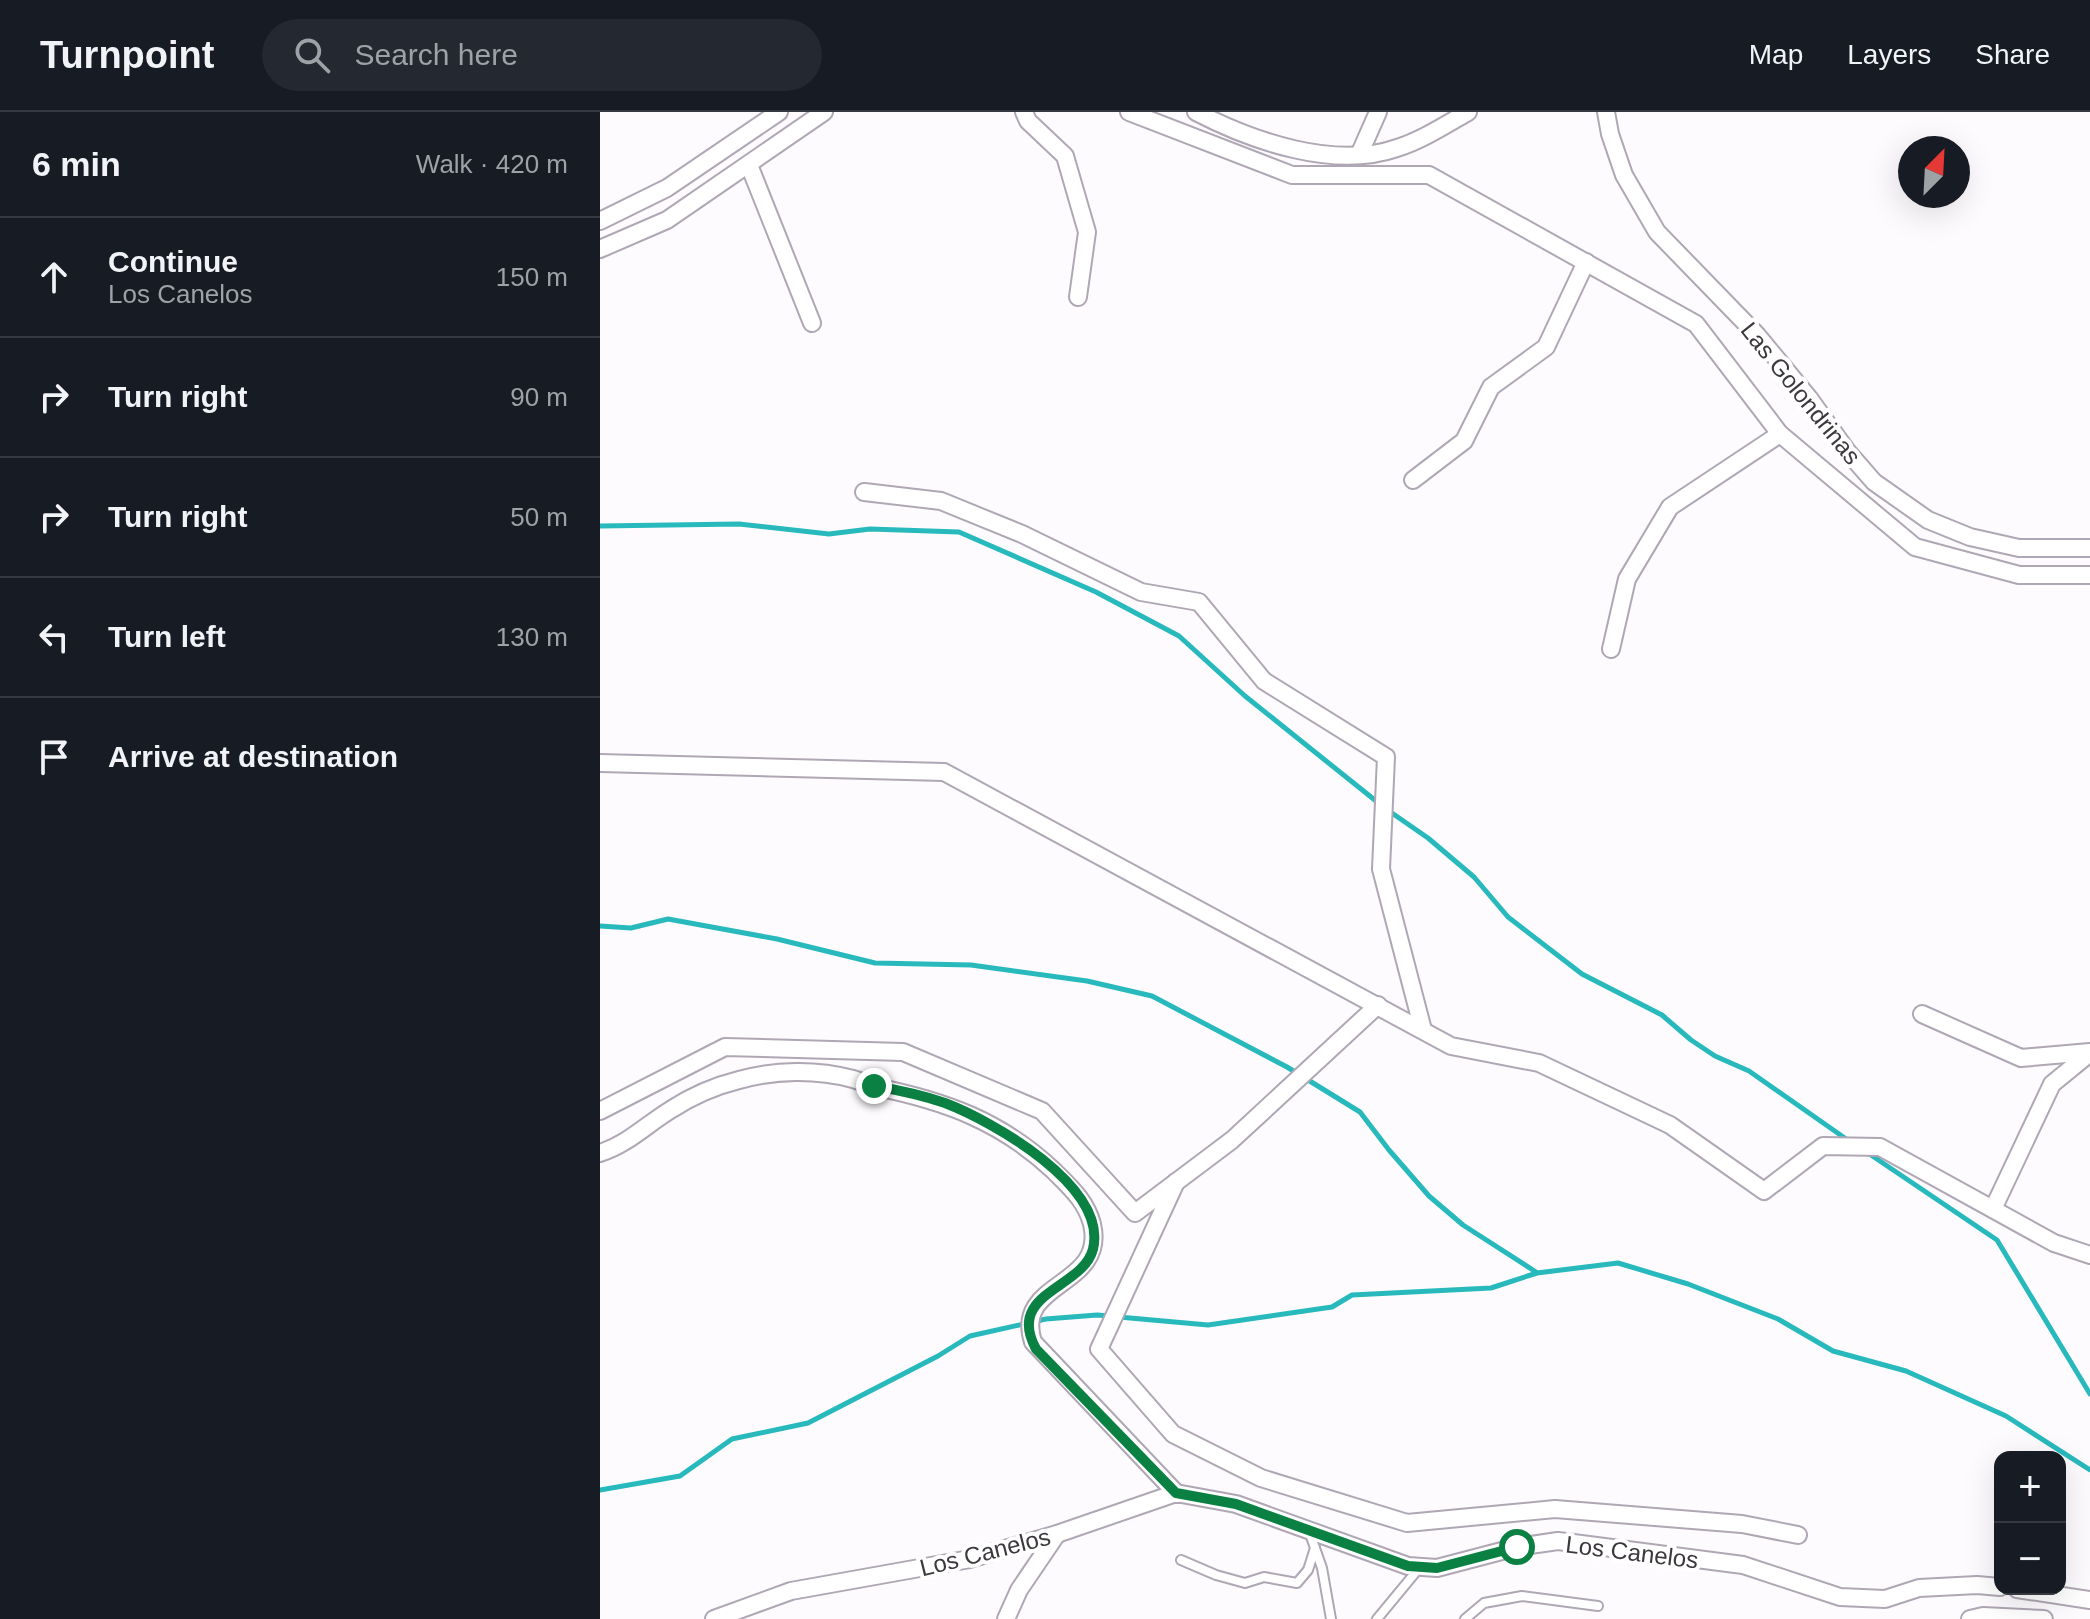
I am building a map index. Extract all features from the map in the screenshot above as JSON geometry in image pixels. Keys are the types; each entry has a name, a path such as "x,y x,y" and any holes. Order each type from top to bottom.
{"street":[{"path":"600,221 667,188 779,112"},
{"path":"600,249 667,220 824,112"},
{"path":"1024,112 1028,121 1065,156 1087,232 1078,297"},
{"path":"1129,112 1292,175 1429,175 1696,324 1780,434 1915,547 2019,575 2090,575"},
{"path":"1196,112 1232,130 1277,145 1359,155 1395,149 1468,112"},
{"path":"1359,155 1378,112"},
{"name":"Las Golondrinas","path":"1606,112 1624,175 1657,232 1757,335 1874,482 1928,520 1970,537 2019,548 2090,548"},
{"path":"749,165 812,323"},
{"path":"1413,480 1464,441 1491,387 1546,347 1586,262"},
{"path":"1611,649 1627,579 1670,507 1780,434"},
{"path":"864,492 941,501 1022,534 1141,592 1199,602 1264,681 1386,757 1381,869 1423,1030"},
{"path":"600,763 944,772 1451,1046 1539,1063 1670,1125 1764,1191 1823,1146 1880,1147 2054,1243 2090,1255"},
{"path":"600,1111 725,1047 903,1052 1042,1111 1135,1213 1232,1140 1378,1005"},
{"path":"1922,1014 2021,1058 2090,1052"},
{"path":"1993,1209 2052,1084 2090,1052"},
{"path":"600,1153 622,1143 671,1109 705,1092 741,1079 785,1072 830,1075 921,1096 965,1112 1008,1135 1074,1191 1087,1210 1094,1236 1092,1251 1083,1268 1066,1278 1035,1305 1030,1320 1033,1342 1176,1493"},
{"path":"1176,1182 1099,1349 1173,1434 1261,1478 1407,1523 1555,1509 1742,1524 1798,1535"},
{"name":"Los Canelos","path":"714,1619 791,1591 970,1559 1057,1534 1176,1493 1236,1504 1408,1566 1437,1568 1517,1547 1558,1541 1743,1565 1840,1597 1885,1599 1919,1588 1994,1586"},
{"path":"1006,1619 1019,1590 1057,1534"},
{"path":"2057,1595 2090,1600"},
{"path":"1970,1619 1983,1616 2044,1619"}],"lane":[{"path":"1309,1530 1322,1568 1331,1619"},
{"path":"1181,1560 1245,1583 1264,1577 1297,1583 1308,1570 1315,1548"},
{"path":"1377,1619 1420,1567"},
{"path":"1465,1619 1484,1603 1522,1596 1598,1606"}],"waterway":[{"path":"600,526 739,524 829,534 870,529 959,532 1096,592 1179,636 1245,696 1381,805"},
{"path":"1389,811 1428,838 1474,877 1508,917 1582,974 1662,1015 1691,1040 1715,1056 1749,1071 1849,1141"},
{"path":"600,926 631,928 668,919 777,939 875,963 971,965 1087,981 1152,996 1287,1067 1360,1112 1429,1196 1463,1225 1536,1272"},
{"path":"1868,1153 1997,1240 2090,1394"},
{"path":"1119,1317 1208,1325 1332,1307 1352,1295 1491,1288 1537,1273 1618,1263 1688,1284 1778,1319 1833,1351 1906,1371 2006,1416 2090,1470"},
{"path":"600,1490 680,1476 732,1439 808,1423 938,1356 970,1336 1046,1319 1109,1316"}],"route":[{"path":"874,1086 943,1103 987,1123 1028,1149 1082,1200 1094,1236 1089,1260 1035,1305 1030,1320 1030,1335 1036,1349 1176,1493 1236,1504 1408,1566 1437,1568 1517,1547"}]}
